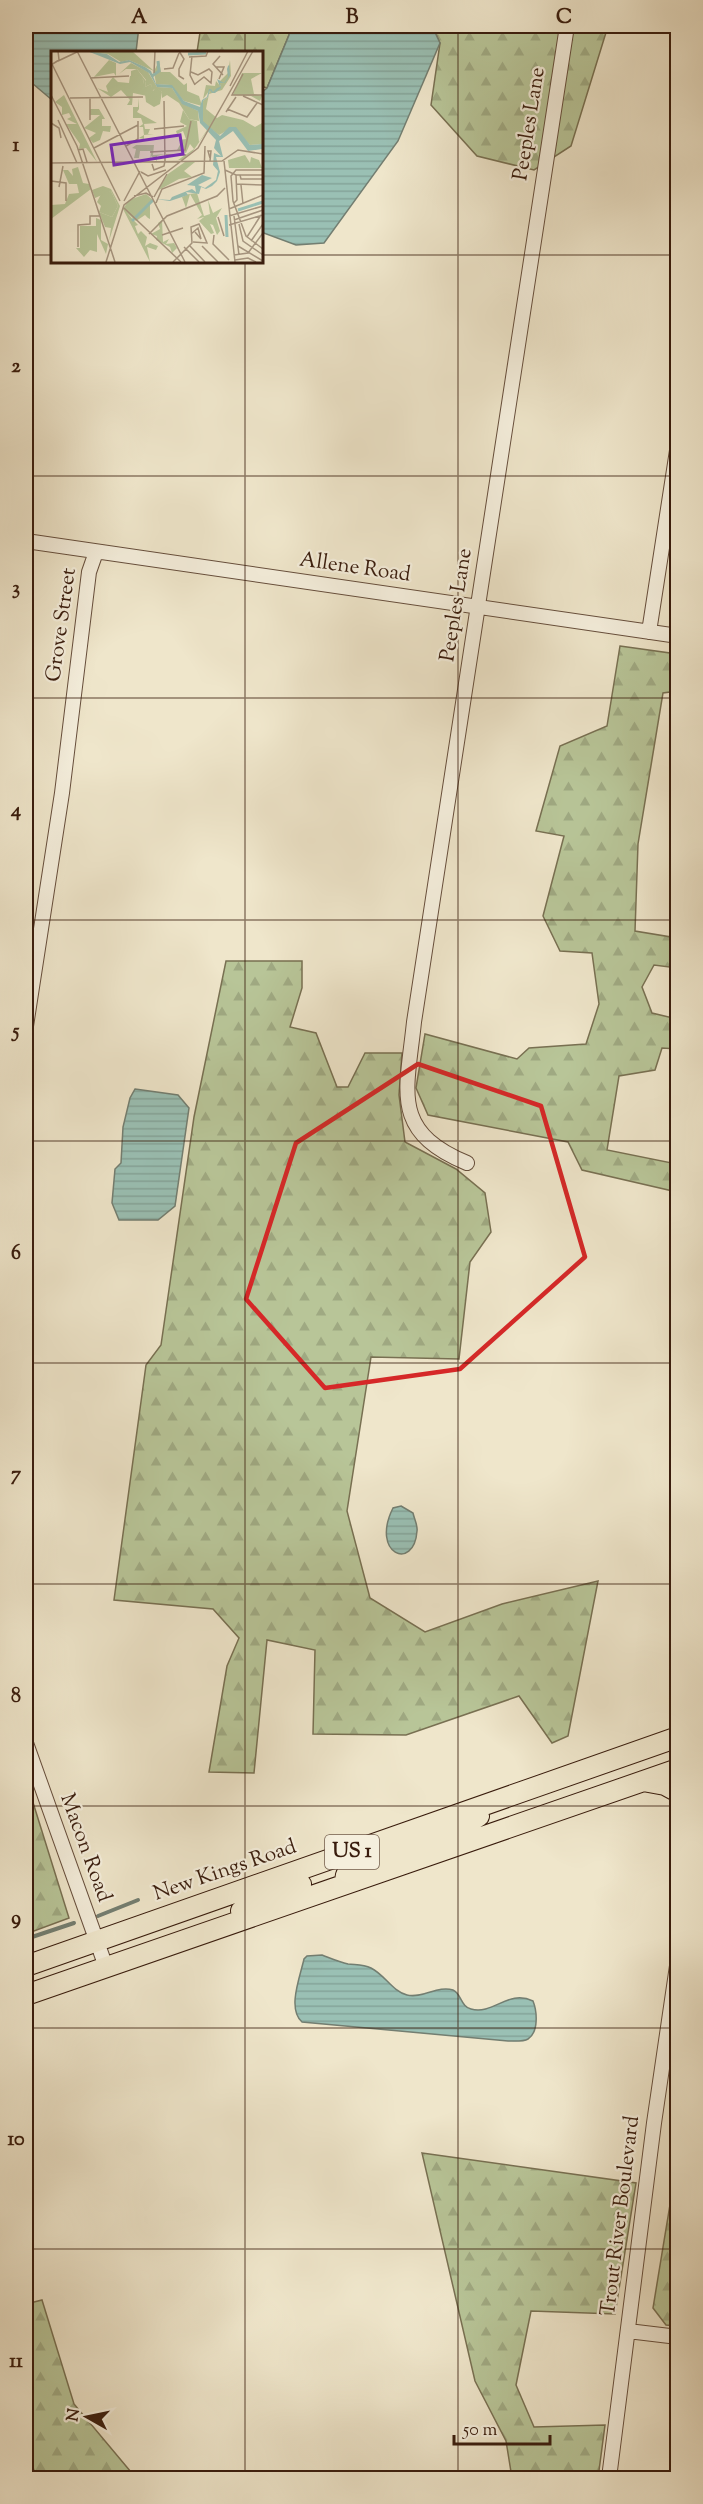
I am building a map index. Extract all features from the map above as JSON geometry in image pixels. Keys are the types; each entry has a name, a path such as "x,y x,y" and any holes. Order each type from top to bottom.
{"highway":[{"name":"New Kings Road","path":"26,1966 678,1737"},
{"name":"US 1","path":"26,1995 678,1769"},
{"path":"643,1781 664,1785 678,1792"},
{"path":"344,1885 346,1875 352,1868 452,1833 518,1794"},
{"path":"199,1935 266,1897 320,1877 328,1871 334,1858"}],"street":[{"name":"Peeples Lane","path":"467,1163 435,1148 420,1134 411,1120 408,1088 414,1022 567,26"},
{"path":"649,632 678,444"},
{"name":"Allene Road","path":"26,541 678,636"},
{"name":"Grove Street","path":"26,1026 62,793 89,572 96,552"},
{"name":"Macon Road","path":"26,1743 106,1967"},
{"name":"Trout River Boulevard","path":"609,2478 678,1959"},
{"path":"628,2331 678,2337"}],"highlighted area":[{"path":"418,1064 541,1106 585,1257 460,1369 325,1388 246,1299 296,1143"}],"green space":[{"path":"201,26 290,26 289,35 267,88 262,86 262,51 197,51"},
{"path":"432,26 608,26 571,146 534,170 477,156 431,105 440,43"},
{"path":"620,646 677,654 677,691 663,693 638,844 635,931 677,938 677,968 654,965 642,987 652,1013 677,1019 678,1049 662,1048 655,1070 619,1076 607,1150 677,1164 677,1192 582,1170 568,1142 428,1115 416,1088 425,1034 517,1059 529,1048 586,1044 599,1004 592,953 560,951 543,916 564,836 536,831 560,746 607,726"},
{"path":"226,961 302,961 302,988 290,1027 316,1033 337,1087 348,1087 365,1053 402,1053 399,1095 405,1142 456,1169 485,1193 491,1232 470,1262 459,1359 371,1357 347,1511 370,1598 425,1632 502,1604 598,1581 568,1736 552,1743 519,1696 406,1735 313,1734 315,1650 267,1640 254,1773 209,1772 227,1666 239,1638 213,1609 114,1600 146,1365 161,1345 194,1117"},
{"path":"26,1780 69,1918 26,1934"},
{"path":"422,2153 636,2183 615,2314 531,2311 516,2385 534,2427 605,2425 598,2478 512,2478 506,2441 475,2381"},
{"path":"677,2162 678,2326 666,2325 653,2308"},
{"path":"42,2300 74,2404 136,2478 36,2478 26,2442 26,2304"}],"water":[{"path":"26,26 139,26 136,51 51,51 51,99 26,78"},
{"path":"290,26 432,26 440,43 398,141 324,243 296,245 262,232 262,92 267,88 289,35"},
{"path":"135,1089 178,1095 189,1108 175,1206 158,1220 119,1220 112,1203 115,1169 121,1163 123,1127 130,1098"},
{"path":"401,1506 413,1513 417,1529 414,1544 409,1551 402,1554 395,1552 387,1537 387,1524 393,1508"},
{"path":"322,1955 345,1963 371,1968 397,1990 407,1995 413,1996 442,1989 453,1990 465,2006 471,2009 487,2009 516,1998 533,2001 536,2016 534,2032 526,2040 508,2041 302,2022 295,2009 295,2001 304,1959 307,1956"}],"waterway":[{"path":"173,1890 190,1884"},
{"path":"98,1916 138,1900"},
{"path":"26,1939 74,1923"}]}
